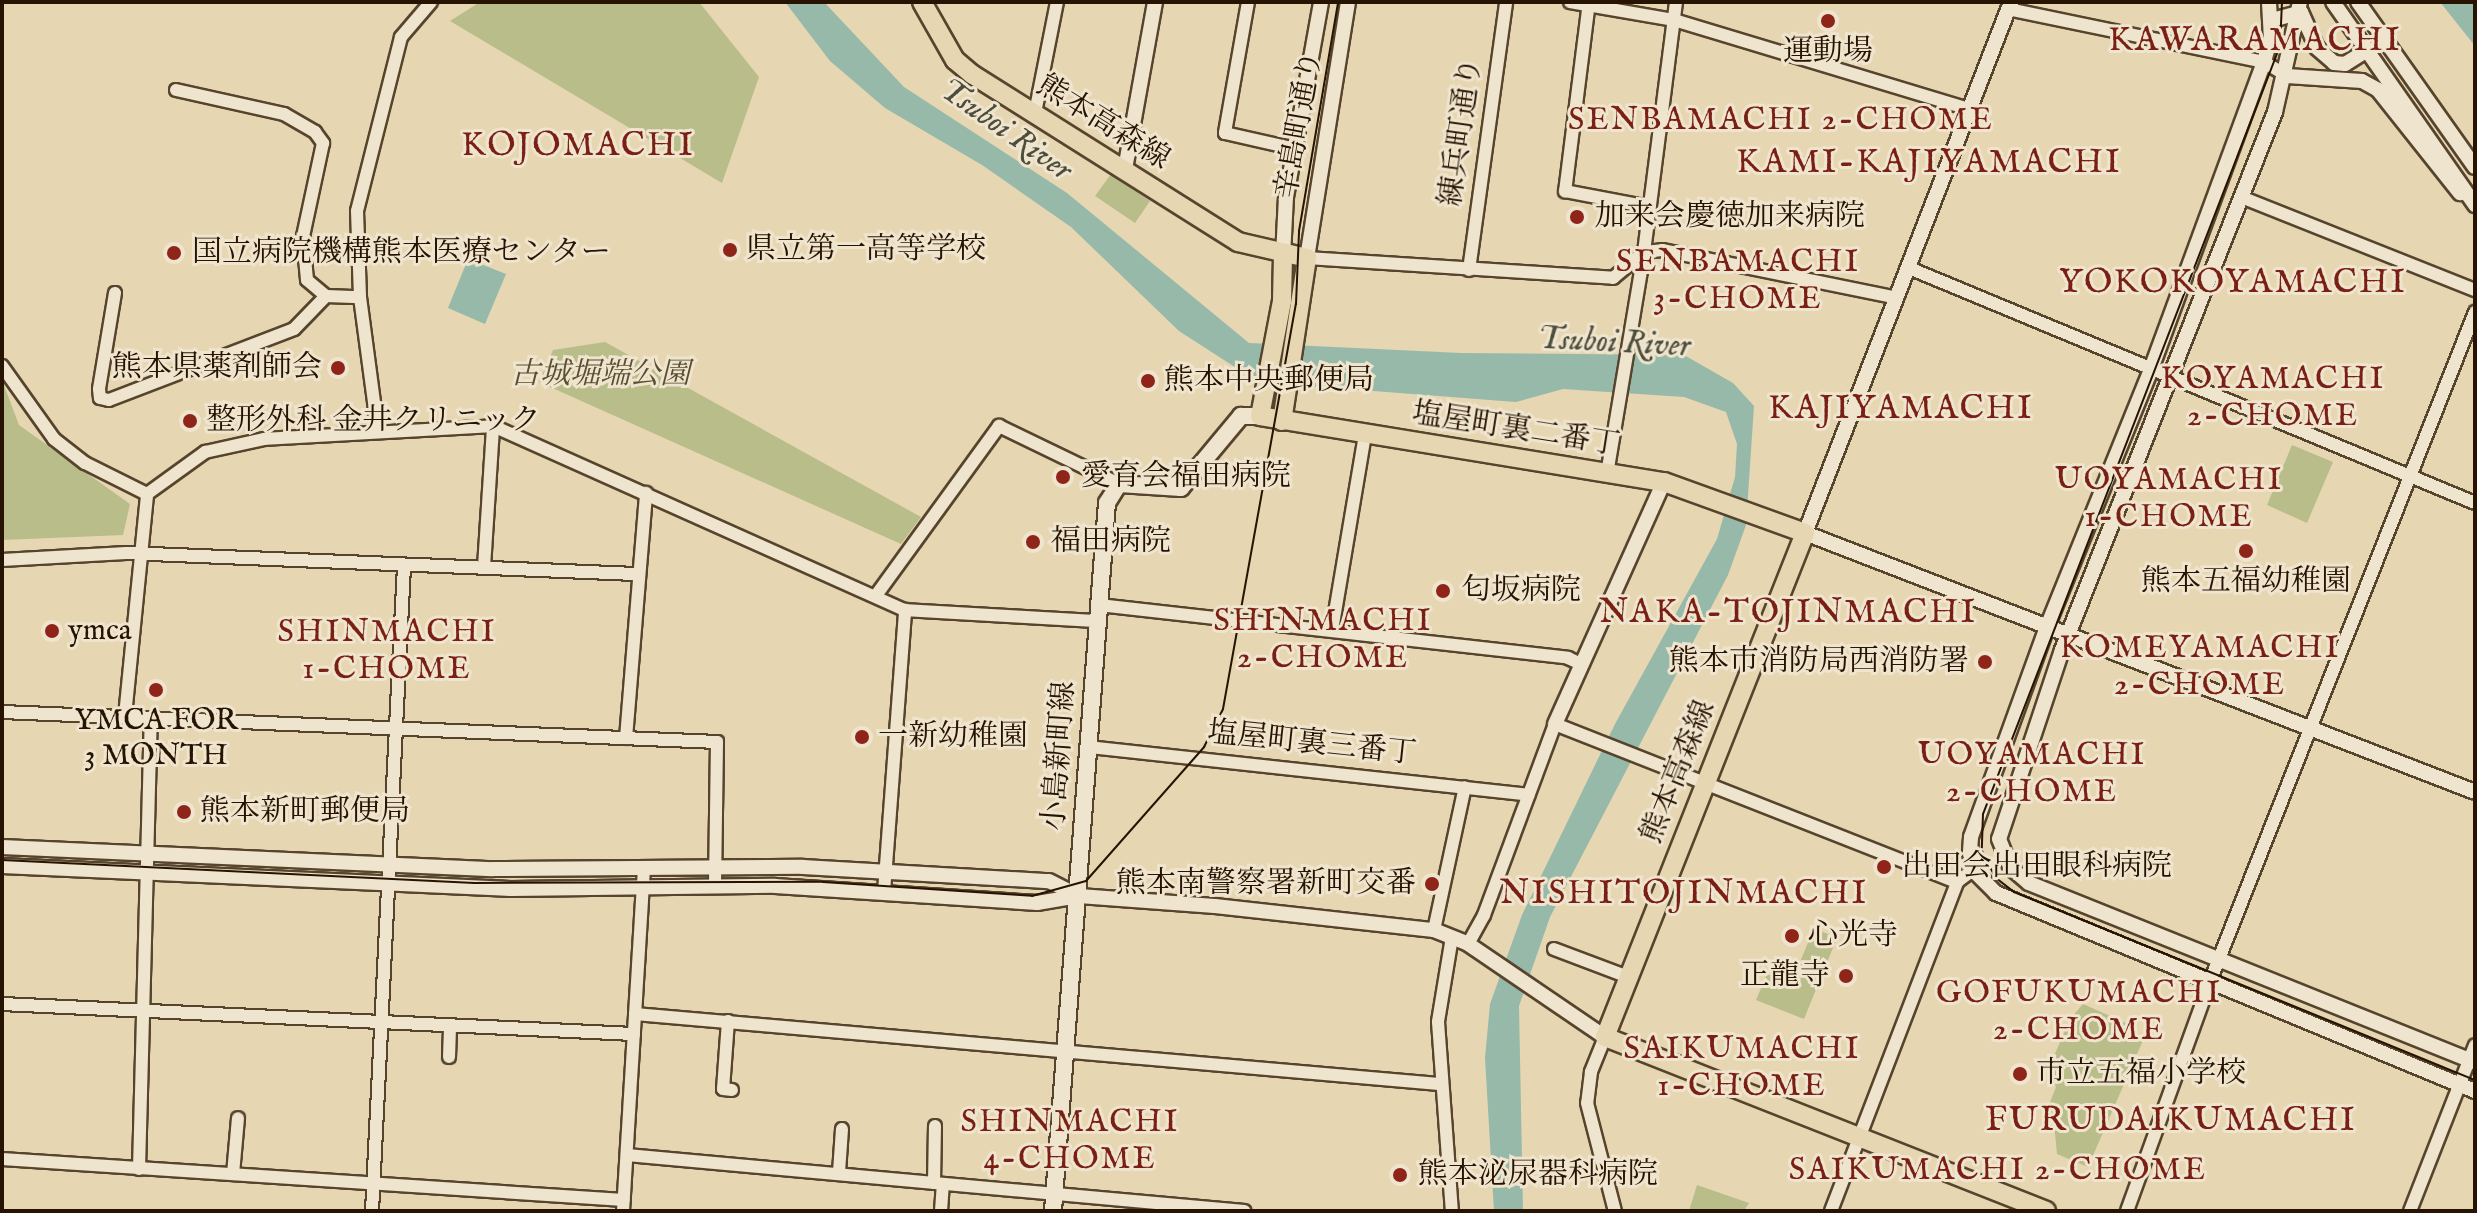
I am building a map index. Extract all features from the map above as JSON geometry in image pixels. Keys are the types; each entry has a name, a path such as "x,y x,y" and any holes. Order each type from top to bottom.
{"main road":[{"name":"熊本高森線","path":"922,2 955,60 1238,242 1283,256 1307,258"},
{"path":"1119,484 1181,488 1241,416 1260,416 1282,301 1283,256"},
{"path":"1282,421 1307,258"},
{"name":"塩屋町裏二番丁","path":"1260,416 1664,482 1805,533"},
{"name":"小島新町線","path":"1054,1203 1107,503 1119,484"},
{"name":"熊本高森線","path":"1605,1037 1805,533"},
{"path":"1605,1037 2046,1211"}],"street":[{"path":"378,432 360,297 357,211 386,82 401,37 431,2"},
{"path":"1035,113 1057,2"},
{"path":"1125,169 1155,2"},
{"path":"1248,2 1225,133 1296,149"},
{"name":"辛島町通り","path":"1283,256 1296,149 1321,2"},
{"name":"辛島町通り","path":"1307,258 1348,2"},
{"name":"練兵町通り","path":"1469,270 1506,2"},
{"path":"1570,2 1674,20 1969,109"},
{"path":"1607,474 1644,252 1676,2"},
{"path":"2269,2 2272,20 2264,62 2152,367 2047,627 1971,837 1973,870 1996,893 2209,984 2475,1091"},
{"path":"2333,2 2369,49 2475,206"},
{"path":"2358,2 2475,167"},
{"path":"1589,4 1565,191 1649,207"},
{"path":"2475,206 2445,179 2378,90 2362,81 2287,76 2264,62 2009,5 1805,533 2475,792"},
{"path":"2272,20 2301,7"},
{"path":"2301,7 2317,48 2334,63 2345,64 2369,49"},
{"path":"2301,7 2287,76 2068,634 2001,823 2004,856 2029,883 2218,962 2472,1061"},
{"path":"176,90 284,114 315,132 323,143 322,164 303,236 302,262 307,280 326,296 360,297"},
{"path":"2241,197 2475,290"},
{"path":"1307,258 1613,278 1644,252 1662,250 1897,298"},
{"path":"1909,268 2172,374 2475,503"},
{"path":"115,293 99,389 100,398 109,400 294,329 326,296"},
{"path":"2127,1211 2209,984 2313,730 2475,312"},
{"path":"2,366 54,439 85,463 147,494"},
{"path":"484,567 493,426"},
{"path":"125,716 137,554 147,494 221,445 493,426 877,594 905,610 1099,613 1332,630 1568,658 1581,664"},
{"path":"877,594 999,426 1119,484"},
{"path":"1332,630 1365,434"},
{"path":"1468,944 1484,915 1555,724 1664,482"},
{"path":"626,738 636,574 646,493"},
{"path":"2,560 137,554 636,574"},
{"path":"372,1211 404,565"},
{"path":"884,892 905,610"},
{"path":"2,712 717,742 715,887"},
{"path":"139,1169 145,853 151,718"},
{"path":"1555,724 1957,882"},
{"name":"塩屋町裏三番丁","path":"1089,747 1528,795"},
{"path":"1434,930 1465,787"},
{"path":"2,847 391,865 716,867 885,872 1049,881 1079,896"},
{"path":"2,866 390,884 884,892 1037,903 1079,896 1434,930 1468,944 1605,1037 1591,1072 1587,1103 1615,1211"},
{"path":"2,1159 371,1183 624,1206 644,868"},
{"path":"1831,1211 1957,882 1973,870"},
{"path":"1452,937 1439,1007 1439,1084 1452,1211"},
{"path":"1554,949 1628,977"},
{"path":"2,1004 634,1034"},
{"path":"635,1014 1065,1048 1439,1084"},
{"path":"728,1021 723,1089 732,1090"},
{"path":"449,1057 450,1026"},
{"path":"2410,1211 2472,1061 2475,1045"},
{"path":"233,1174 238,1118"},
{"path":"935,1126 941,1211"},
{"path":"839,1172 842,1129"},
{"path":"627,1155 839,1172 1054,1203 1244,1211"}],"green space":[{"path":"480,2 699,2 759,77 722,183 450,21"},
{"path":"1111,174 1150,201 1135,223 1095,196"},
{"name":"古城堀端公園","path":"605,342 921,517 901,544 539,382 553,350"},
{"path":"2,380 19,425 130,504 123,535 2,540"},
{"path":"2292,445 2333,462 2307,523 2267,505"},
{"path":"1814,928 1837,938 1804,1019 1756,1000 1767,974 1791,984"},
{"path":"2083,1004 2137,1028 2135,1034 2144,1038 2088,1167 2057,1154 2054,1123 2044,1118 2056,1087 2048,1070 2070,1019"},
{"path":"1697,1185 1749,1203 1744,1211 1689,1211"}],"shaded area":[{"path":"785,2 824,2 904,87 1067,193 1249,343 1461,353 1684,355 1733,383 1754,406 1746,525 1728,575 1550,917 1519,1006 1523,1211 1494,1211 1485,1058 1490,1004 1522,915 1615,724 1717,539 1735,477 1737,444 1726,412 1684,397 1563,389 1516,402 1258,382 1179,331 1071,227 982,165 885,108 830,61"},
{"path":"2440,2 2475,2 2475,46"},
{"path":"468,259 506,274 485,324 448,308"}],"tram line":[{"path":"2,860 474,883 823,882 1032,896 1086,881 1204,747 1223,709 1296,304 1299,231 1338,2"},
{"path":"2282,2 2280,46 1983,814 1982,851 1996,878 2014,892 2475,1080"}],"place":[{"name":"運動場","path":"1828,21"},
{"name":"加来会慶徳加来病院","path":"1577,217"},
{"name":"県立第一高等学校","path":"730,250"},
{"name":"国立病院機構熊本医療センター","path":"174,253"},
{"name":"熊本県薬剤師会","path":"338,368"},
{"name":"熊本中央郵便局","path":"1148,381"},
{"name":"整形外科 金井クリニック","path":"190,421"},
{"name":"愛育会福田病院","path":"1063,477"},
{"name":"福田病院","path":"1033,542"},
{"name":"熊本五福幼稚園","path":"2246,551"},
{"name":"匂坂病院","path":"1443,591"},
{"name":"ymca","path":"52,631"},
{"name":"熊本市消防局西消防署","path":"1985,662"},
{"name":"YMCA FOR 3 MONTH","path":"156,690"},
{"name":"一新幼稚園","path":"862,737"},
{"name":"熊本新町郵便局","path":"184,812"},
{"name":"出田会出田眼科病院","path":"1884,867"},
{"name":"熊本南警察署新町交番","path":"1432,884"},
{"name":"心光寺","path":"1792,936"},
{"name":"正龍寺","path":"1846,976"},
{"name":"市立五福小学校","path":"2020,1074"},
{"name":"熊本泌尿器科病院","path":"1400,1175"}],"district":[{"name":"KAWARAMACHI","path":"2255,41"},
{"name":"SENBAMACHI 2-CHOME","path":"1781,121"},
{"name":"KOJOMACHI","path":"578,146"},
{"name":"KAMI-KAJIYAMACHI","path":"1929,163"},
{"name":"SENBAMACHI 3-CHOME","path":"1738,282"},
{"name":"YOKOKOYAMACHI","path":"2233,283"},
{"name":"KOYAMACHI 2-CHOME","path":"2273,400"},
{"name":"KAJIYAMACHI","path":"1901,409"},
{"name":"UOYAMACHI 1-CHOME","path":"2169,500"},
{"name":"NAKA-TOJINMACHI","path":"1788,613"},
{"name":"SHINMACHI 2-CHOME","path":"1323,642"},
{"name":"SHINMACHI 1-CHOME","path":"387,652"},
{"name":"KOMEYAMACHI 2-CHOME","path":"2200,668"},
{"name":"UOYAMACHI 2-CHOME","path":"2032,776"},
{"name":"NISHITOJINMACHI","path":"1684,894"},
{"name":"GOFUKUMACHI 2-CHOME","path":"2079,1014"},
{"name":"SAIKUMACHI 1-CHOME","path":"1742,1070"},
{"name":"FURUDAIKUMACHI","path":"2171,1121"},
{"name":"SHINMACHI 4-CHOME","path":"1070,1142"},
{"name":"SAIKUMACHI 2-CHOME","path":"1998,1171"}],"water label":[{"name":"Tsuboi River","path":"1005,131"},
{"name":"Tsuboi River","path":"1614,344"}]}
